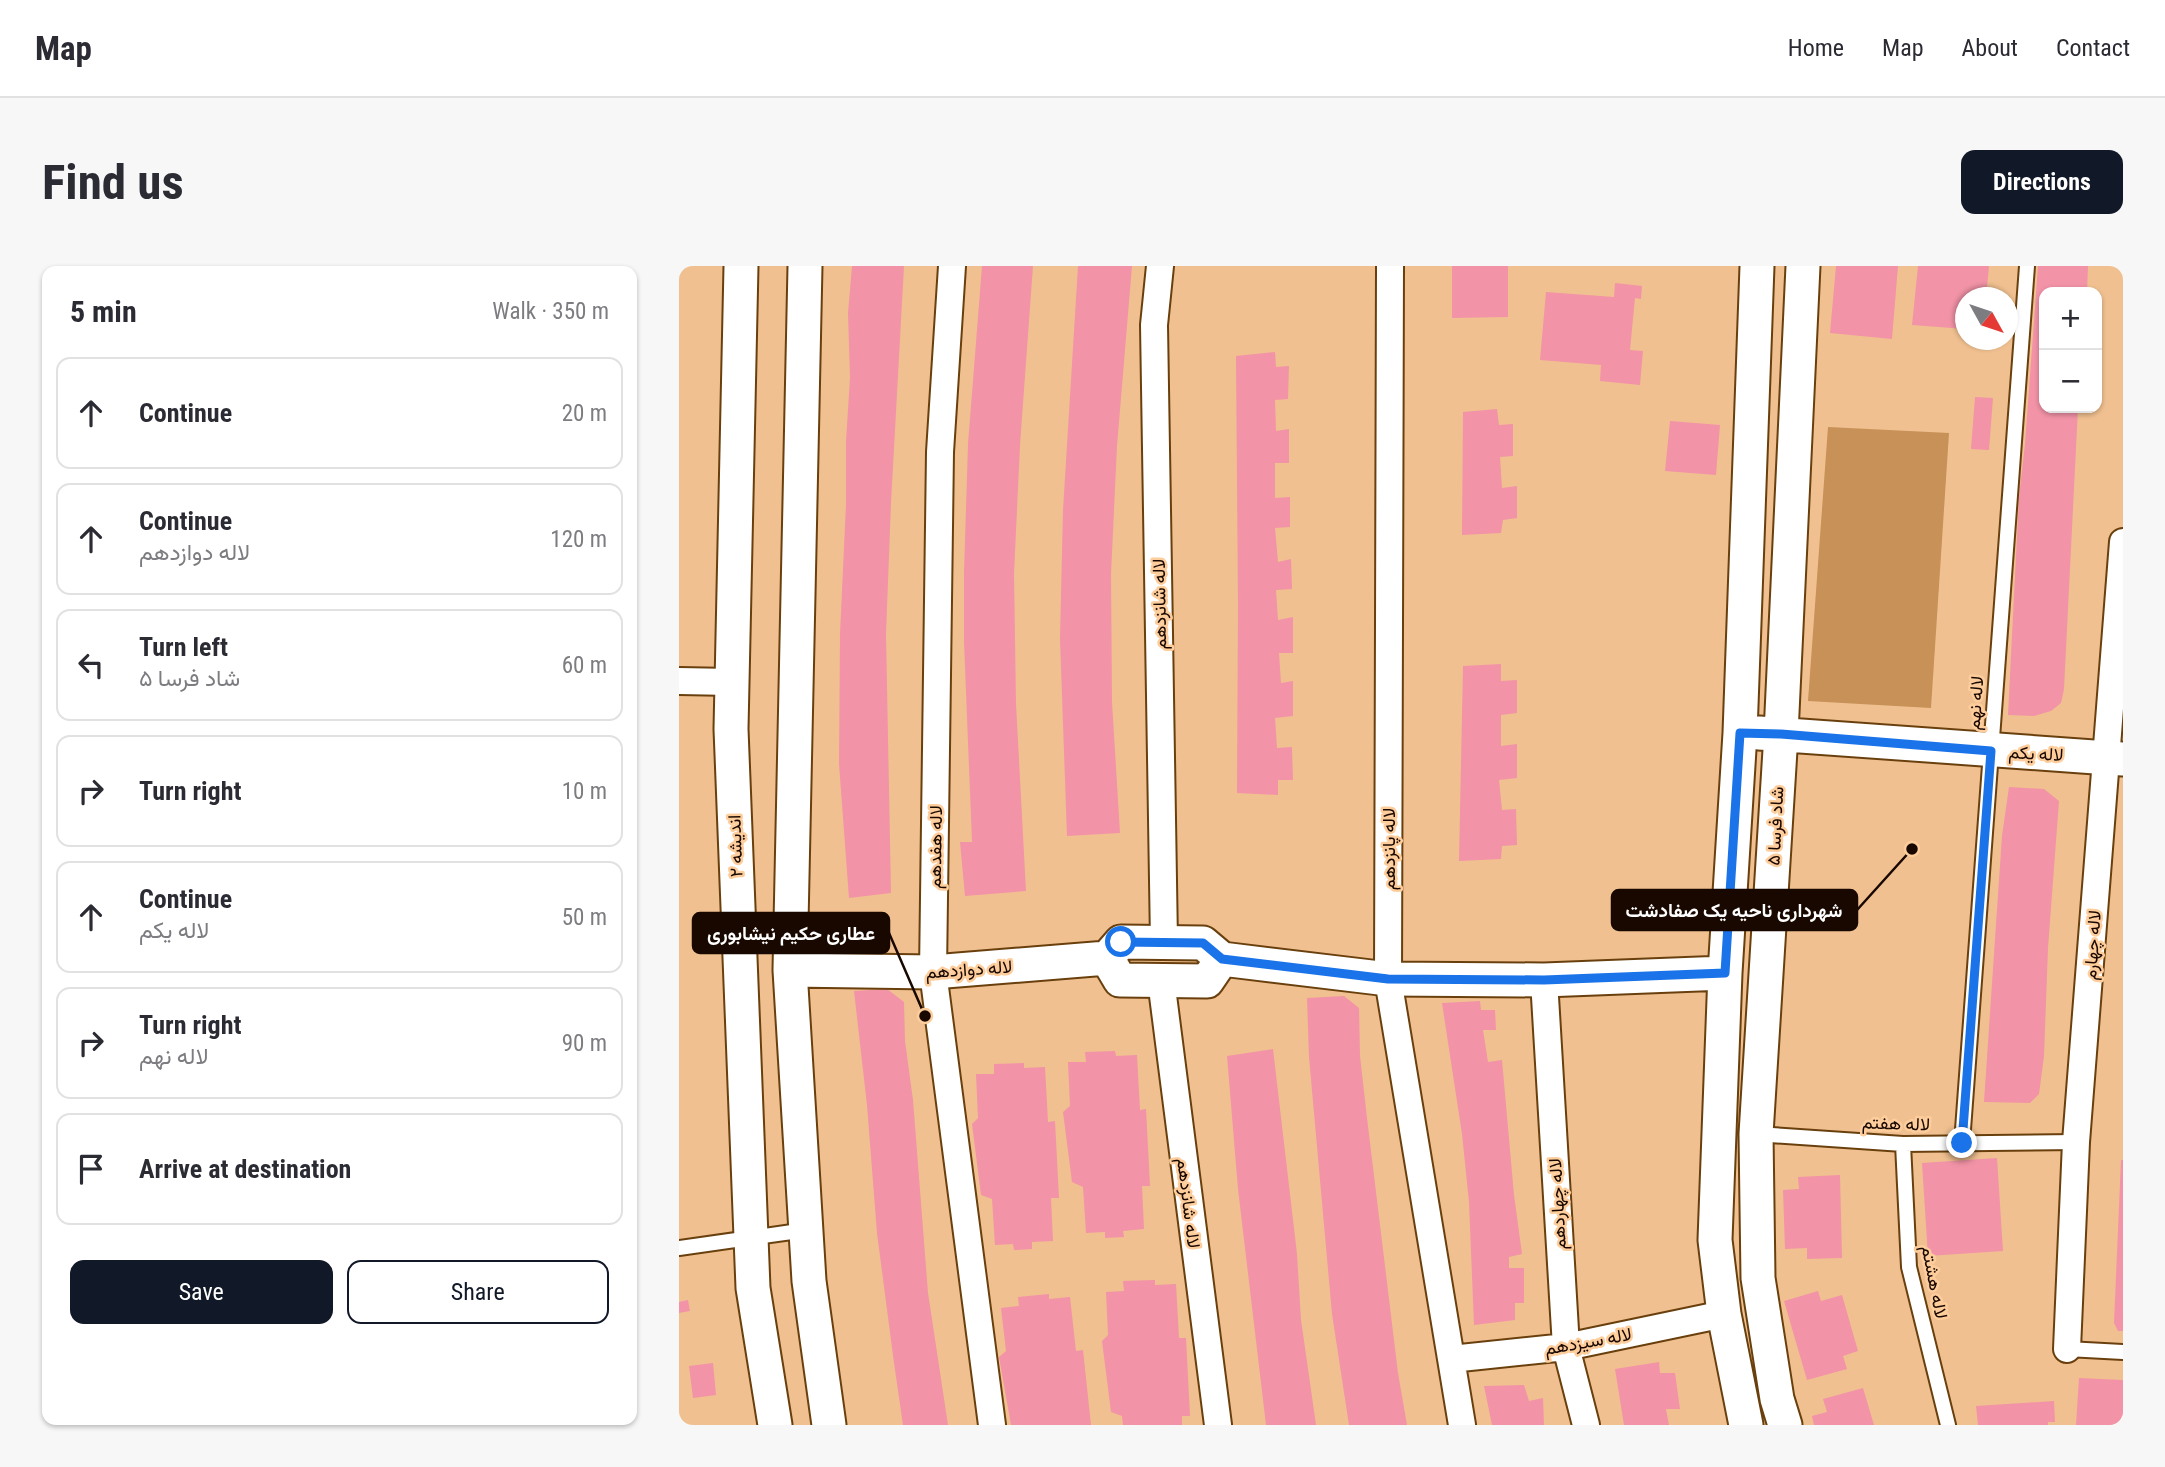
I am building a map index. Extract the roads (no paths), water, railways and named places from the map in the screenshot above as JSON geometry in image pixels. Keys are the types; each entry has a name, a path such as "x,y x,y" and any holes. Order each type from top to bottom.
{"street":[{"name":"اندیشه ۲","path":"741,266 731,729 753,1288 775,1425"},
{"path":"805,266 790,970 809,1281 829,1425"},
{"name":"لاله هفدهم","path":"952,266 940,452 933,972 992,1425"},
{"name":"لاله شانزدهم","path":"1160,266 1154,325 1164,942"},
{"name":"لاله پانزدهم","path":"1390,266 1388,979 1462,1425"},
{"path":"1746,1425 1724,1314 1715,1240 1725,973 1740,733 1757,266"},
{"name":"شاد فرسا ۵","path":"1785,1425 1777,1399 1758,1278 1756,1134 1781,734 1803,266"},
{"name":"لاله چهارم","path":"2067,1349 2076,1142 2114,758 2123,542"},
{"path":"680,680 732,682"},
{"name":"لاله یکم","path":"1740,733 2114,758"},
{"path":"1222,959 1207,981 1161,981 1121,980 1107,958 1121,942 1164,942 1203,943 1222,959 1388,979 1544,980 1725,973"},
{"name":"لاله دوازدهم","path":"790,970 933,972 1107,958"},
{"name":"لاله چهاردهم","path":"1544,980 1566,1348 1586,1425"},
{"name":"لاله شانزدهم","path":"1161,981 1217,1425"},
{"name":"لاله سیزدهم","path":"1451,1359 1566,1348 1724,1314"}],"lane":[{"name":"لاله نهم","path":"1962,1143 2027,266"},
{"name":"لاله هفتم","path":"1756,1134 1903,1144 2076,1142"},
{"name":"لاله هشتم","path":"1903,1144 1909,1267 1948,1425"},
{"path":"679,1248 806,1230"},
{"path":"2067,1349 2123,1352"}],"place":[{"name":"شهرداری ناحیه یک صفادشت","path":"1912,849"},
{"name":"عطاری حکیم نیشابوری","path":"925,1016"}]}
